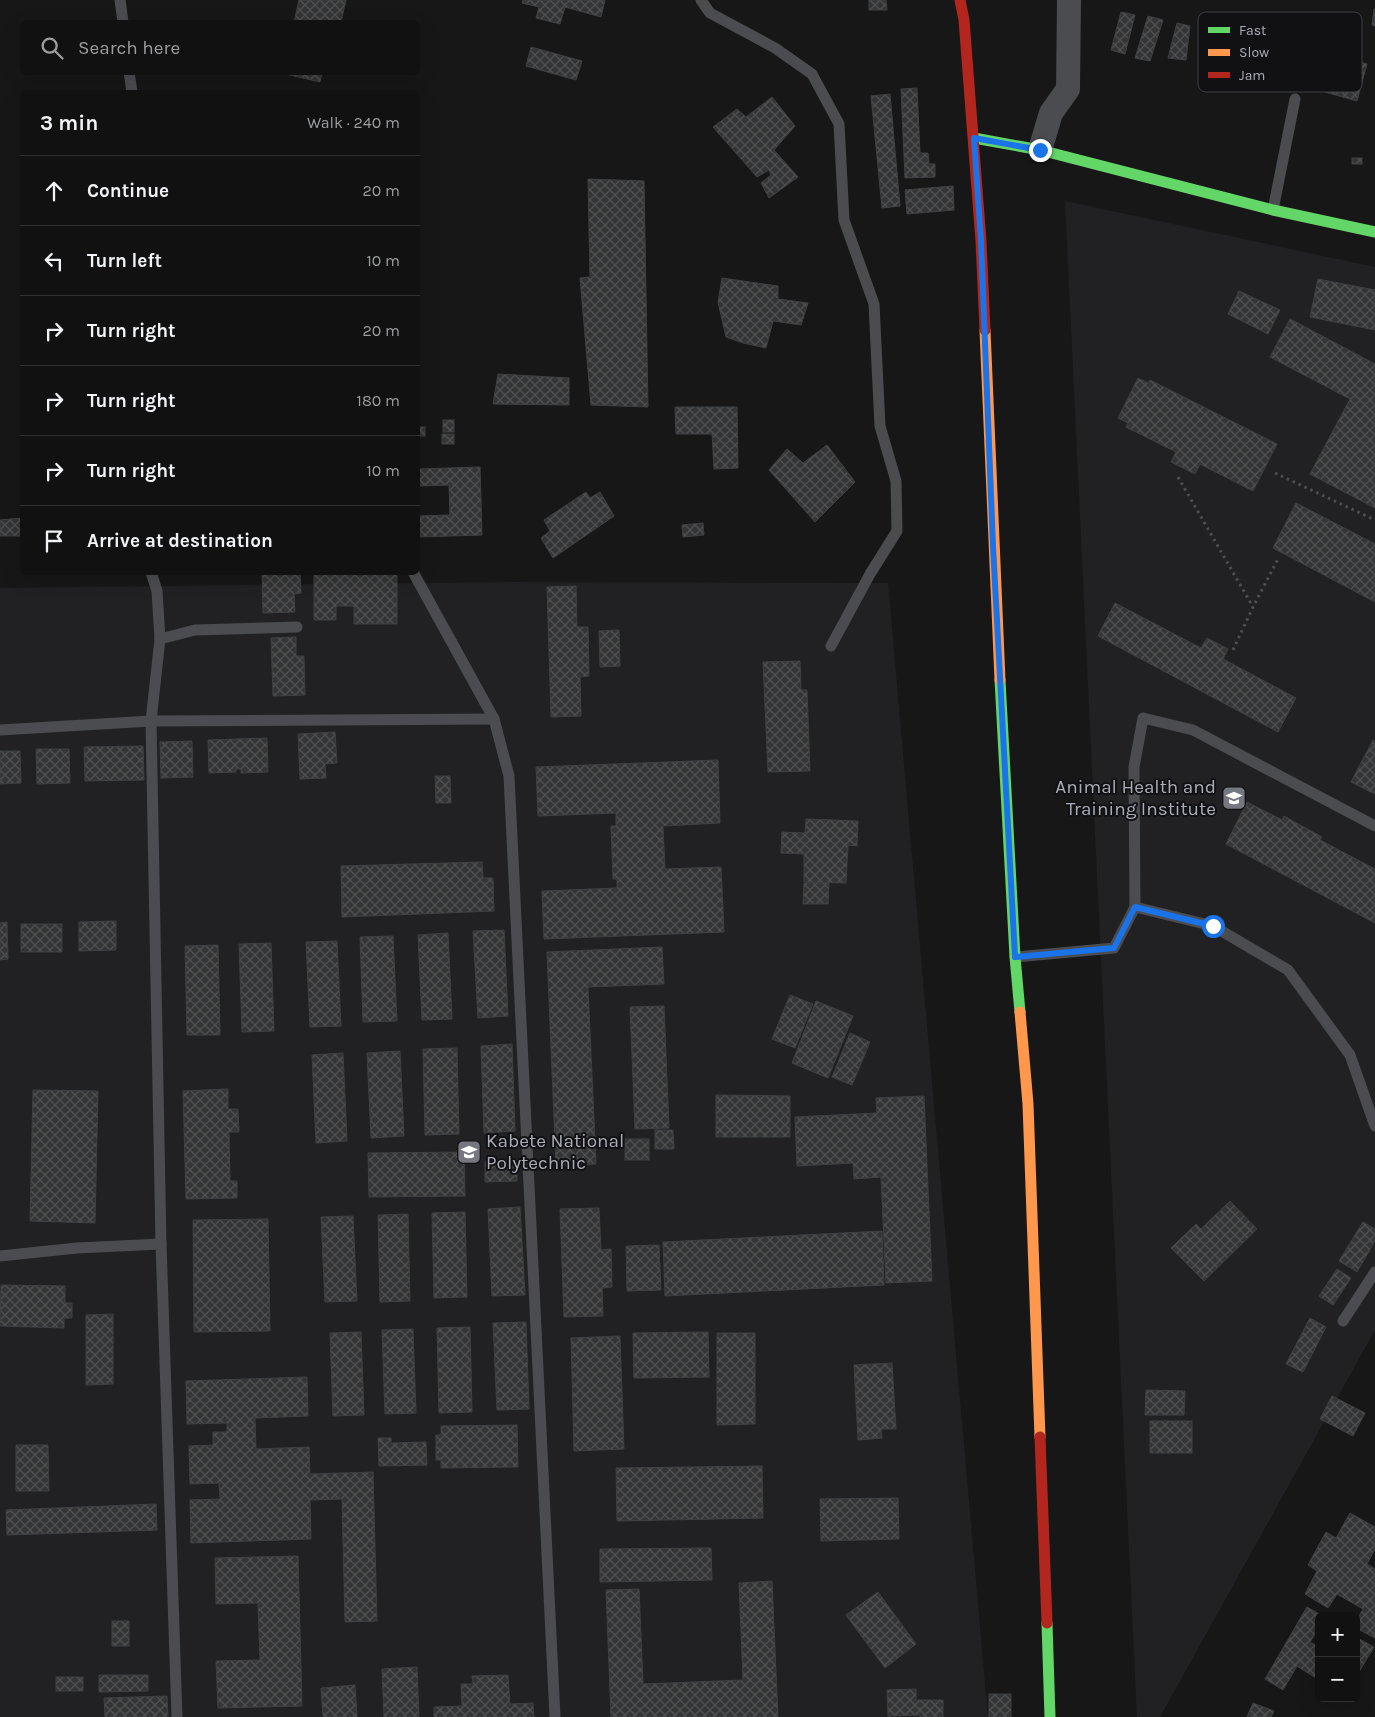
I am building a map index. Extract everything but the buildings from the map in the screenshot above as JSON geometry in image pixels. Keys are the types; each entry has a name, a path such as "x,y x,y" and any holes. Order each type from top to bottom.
{"street":[{"path":"960,0 964,20 981,241 993,546 1015,957 1028,1104 1050,1717"},
{"path":"1040,150 1051,114 1068,89 1069,0"},
{"path":"974,138 1040,150 1273,210 1373,229"}],"lane":[{"path":"120,0 123,20"},
{"path":"701,0 710,13 775,48 812,74 839,124 844,220 874,304 880,426 896,481 898,531 870,574 831,646"},
{"path":"129,75 132,90"},
{"path":"1273,210 1295,99"},
{"path":"151,575 157,591 160,639 151,721 161,1244 177,1717"},
{"path":"415,575 494,718 509,776 555,1717"},
{"path":"160,639 195,630 297,627"},
{"path":"0,730 151,721 494,718"},
{"path":"1015,957 1114,948 1135,907 1134,768 1143,718 1193,730 1375,826"},
{"path":"1135,907 1213,926 1288,970 1350,1055 1375,1126"},
{"path":"0,1256 77,1248 161,1244"},
{"path":"1343,1320 1375,1272"}],"path":[{"path":"1275,473 1375,520"},
{"path":"1178,477 1253,607"},
{"path":"1232,650 1278,559"}],"shaded area":[{"name":"Animal Health and Training Institute","path":"1065,201 1375,267 1375,1330 1160,1717 1137,1717"},
{"name":"Kabete National Polytechnic","path":"517,582 888,583 988,1717 0,1717 0,588"}],"traffic: fast":[{"path":"974,138 1040,150 1273,210 1375,232"},
{"path":"1000,680 1015,957 1020,1012"},
{"path":"1047,1623 1050,1717"}],"traffic: slow":[{"path":"985,330 1000,680"},
{"path":"1020,1012 1028,1104 1040,1437"}],"traffic: jam":[{"path":"960,0 964,20 981,241 985,330"},
{"path":"1040,1437 1047,1623"}],"place":[{"name":"Animal Health and Training Institute","path":"1234,798"},
{"name":"Kabete National Polytechnic","path":"469,1152"}],"route":[{"path":"1040,150 974,138 981,241 993,546 1015,957 1114,948 1135,907 1213,926"}]}
